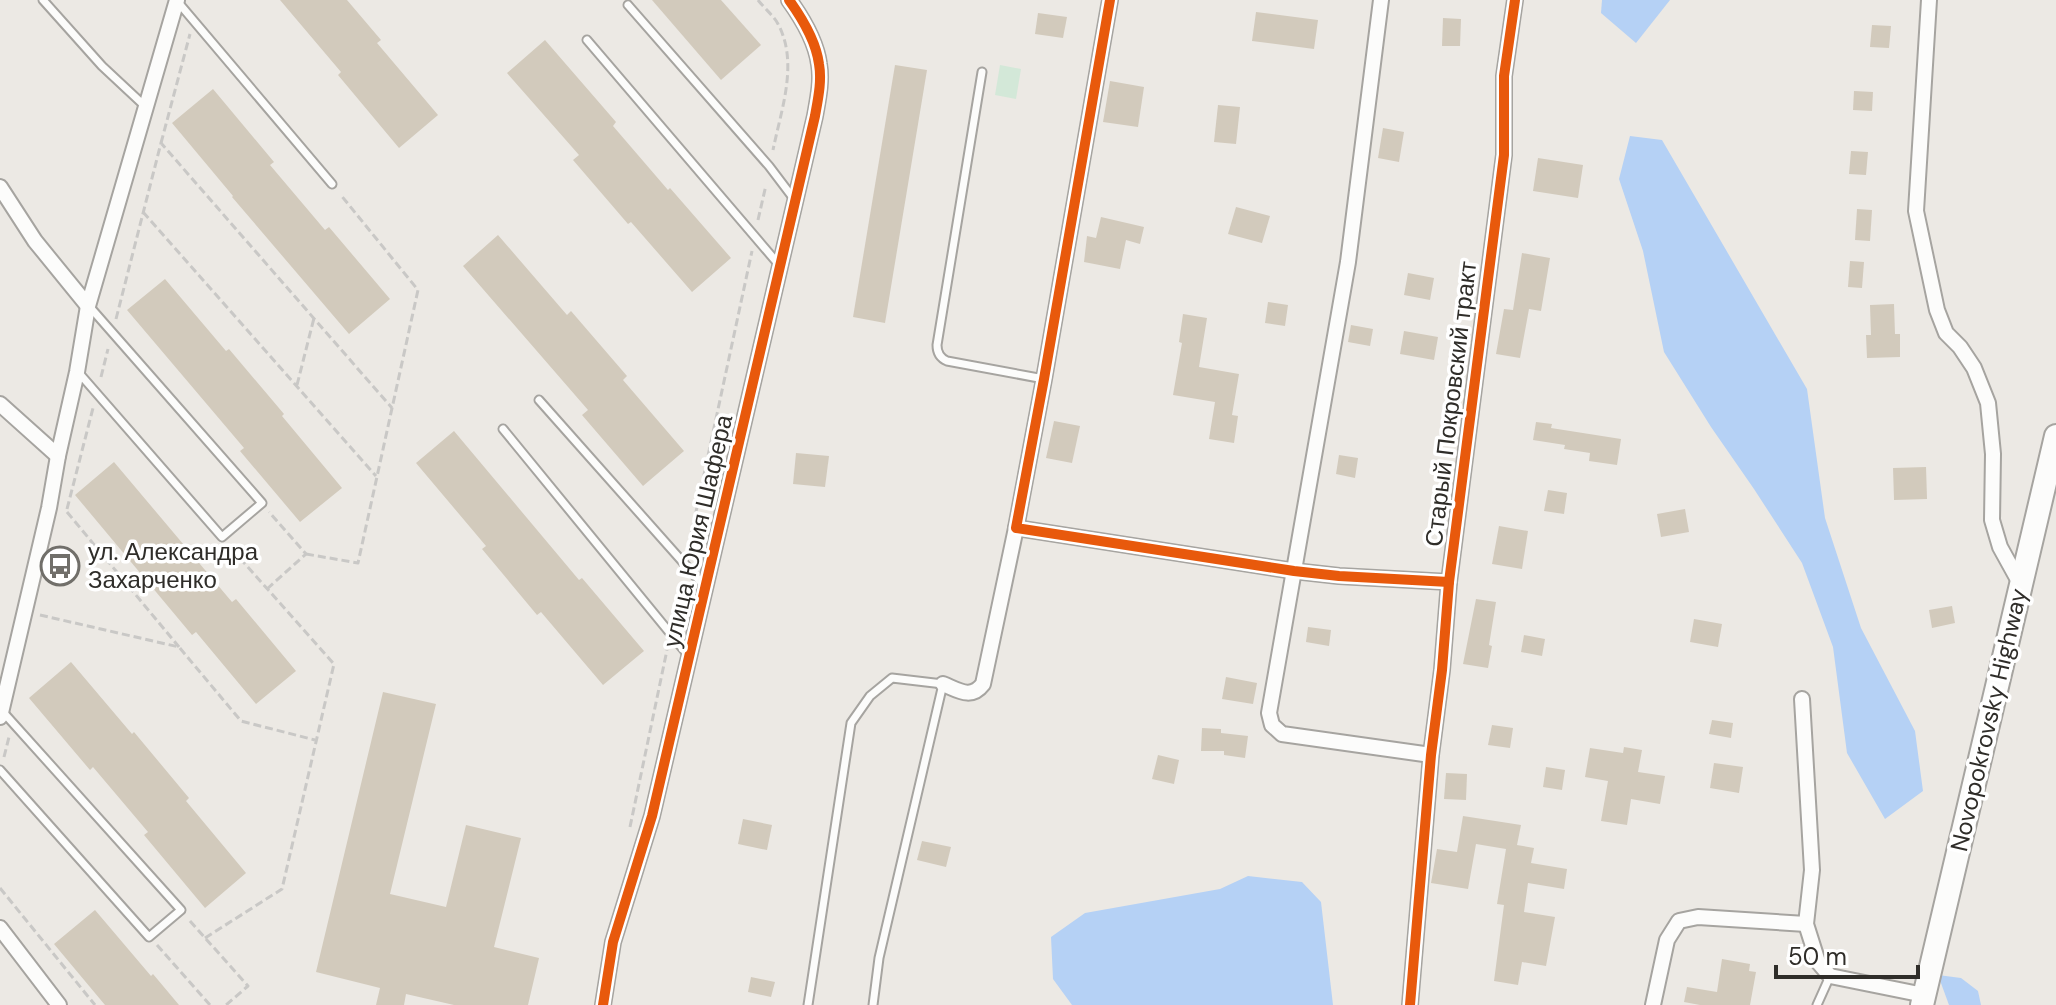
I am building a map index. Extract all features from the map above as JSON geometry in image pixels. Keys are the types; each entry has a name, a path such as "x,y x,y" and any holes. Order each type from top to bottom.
{"main road":[{"name":"Novopokrovsky Highway","path":"1923,1000 2021,585 2052,469 2056,436"}],"street":[{"name":"улица Юрия Шафера","path":"603,1005 613,942 652,816 815,116 820,86 819,64 802,17 789,0"},
{"path":"943,684 968,694 978,692 983,684 1044,379 1110,0"},
{"path":"1381,0 1348,262 1269,713 1272,725 1282,734 1431,755"},
{"name":"Старый Покровский тракт","path":"1410,1005 1449,582 1504,155 1504,76 1515,0"},
{"path":"1929,0 1916,211 1937,310 1946,333 1974,368 1988,403 1993,454 1992,520 2000,547 2021,585"},
{"path":"1,714 49,508 88,306 177,1"},
{"path":"0,187 35,241 88,306"},
{"path":"0,404 58,456"},
{"path":"1016,528 1294,571 1449,582"},
{"path":"1802,699 1812,870 1806,924 1818,962 1830,976 1923,1000"},
{"path":"1653,1005 1667,940 1679,921 1698,917 1806,924"},
{"path":"0,928 59,1005"}],"lane":[{"path":"43,0 102,66 147,108"},
{"path":"177,1 332,184"},
{"path":"628,5 769,166 795,201"},
{"path":"587,40 780,266"},
{"path":"982,72 937,351 947,361 1044,379"},
{"path":"77,372 222,537 262,503 88,306"},
{"path":"539,400 706,587"},
{"path":"503,429 690,657"},
{"path":"808,1005 851,723 870,696 892,678 943,684 879,958 873,1005"},
{"path":"0,770 149,937 181,910 1,714"},
{"path":"1817,1005 1830,976"}],"path":[{"path":"628,835 786,87 787,56 778,23 758,0"},
{"path":"161,143 194,21"},
{"path":"262,503 306,554 358,563 418,290 332,184"},
{"path":"143,212 377,478"},
{"path":"297,387 314,318"},
{"path":"67,512 241,721 316,741"},
{"path":"205,938 282,889 334,664 222,537"},
{"path":"267,589 306,554"},
{"path":"40,615 179,647"},
{"path":"0,888 95,1005"},
{"path":"181,910 248,986 226,1005"},
{"path":"149,937 210,1005"}],"green space":[{"path":"1000,65 1021,69 1016,99 995,95"}],"water":[{"path":"1602,0 1670,0 1636,43 1601,13"},
{"path":"1630,136 1662,140 1807,389 1825,518 1861,628 1915,731 1923,791 1885,819 1847,753 1833,647 1802,563 1664,352 1643,251 1619,179"},
{"path":"1248,876 1302,882 1321,902 1333,1005 1072,1005 1053,979 1051,937 1085,913 1220,889"},
{"path":"1938,975 1961,978 1978,991 1981,1005 1949,1005"}],"building":[{"path":"280,0 347,0 381,40 377,43 438,115 399,148 338,75 341,72"},
{"path":"652,0 721,0 761,45 721,80"},
{"path":"1256,12 1318,20 1314,49 1252,41"},
{"path":"1038,13 1067,17 1063,38 1035,34"},
{"path":"1443,18 1461,19 1460,46 1442,46"},
{"path":"1872,25 1891,26 1889,48 1870,47"},
{"path":"545,40 616,122 613,126 731,258 692,292 573,160 579,155 507,73"},
{"path":"895,65 927,70 885,323 853,317"},
{"path":"1110,81 1144,87 1138,127 1103,122"},
{"path":"213,89 274,162 270,165 325,230 329,227 390,299 349,334 172,123"},
{"path":"1854,91 1873,92 1872,111 1853,110"},
{"path":"1218,105 1240,107 1236,144 1214,142"},
{"path":"1383,128 1404,132 1399,162 1378,158"},
{"path":"1851,151 1868,152 1866,175 1849,174"},
{"path":"1538,158 1583,165 1578,198 1533,191"},
{"path":"1236,207 1270,216 1262,243 1228,234"},
{"path":"1857,209 1872,210 1870,241 1855,240"},
{"path":"1101,217 1144,227 1140,244 1126,240 1120,269 1084,262 1087,236 1096,238"},
{"path":"498,235 567,315 571,311 627,376 623,380 684,451 643,486 582,415 588,410 463,266"},
{"path":"1522,253 1550,258 1541,311 1529,309 1520,358 1496,354 1504,309 1513,310"},
{"path":"1850,261 1864,262 1862,288 1848,287"},
{"path":"1408,273 1434,278 1430,300 1404,295"},
{"path":"165,279 226,351 229,349 342,488 300,522 240,451 244,448 127,310"},
{"path":"1268,302 1288,305 1285,326 1265,323"},
{"path":"1894,304 1895,334 1900,334 1900,357 1867,358 1866,335 1871,335 1870,305"},
{"path":"1183,314 1207,318 1199,367 1239,374 1232,415 1238,416 1234,443 1209,439 1215,402 1173,395 1182,343 1179,342"},
{"path":"1351,325 1373,329 1370,346 1348,342"},
{"path":"1404,331 1438,337 1434,360 1400,354"},
{"path":"1054,421 1080,426 1072,463 1046,458"},
{"path":"1536,422 1552,424 1551,428 1621,439 1617,465 1589,461 1590,453 1564,449 1565,445 1533,440"},
{"path":"454,431 579,580 582,578 644,651 603,685 541,612 537,615 482,549 486,546 416,463"},
{"path":"796,453 829,456 825,487 793,484"},
{"path":"1339,455 1358,458 1355,478 1336,474"},
{"path":"114,462 232,602 236,599 296,671 256,704 196,632 192,635 75,495"},
{"path":"1926,467 1927,499 1894,500 1893,468"},
{"path":"1548,490 1567,493 1564,514 1544,511"},
{"path":"1685,509 1689,532 1661,537 1657,514"},
{"path":"1499,526 1528,531 1522,569 1492,564"},
{"path":"1476,599 1496,602 1488,668 1463,664"},
{"path":"1952,606 1955,623 1932,628 1929,610"},
{"path":"1694,619 1722,624 1718,647 1690,642"},
{"path":"1308,627 1331,630 1329,646 1306,642"},
{"path":"1524,635 1545,639 1542,656 1521,652"},
{"path":"71,662 189,798 186,801 246,873 205,908 144,835 148,832 29,698"},
{"path":"1226,677 1257,683 1253,704 1222,699"},
{"path":"383,692 436,704 390,894 446,907 466,825 521,838 494,947 539,958 528,1005 454,1005 406,994 404,1005 376,1005 380,988 316,972"},
{"path":"1712,720 1733,723 1731,738 1709,734"},
{"path":"1492,725 1513,728 1510,748 1488,745"},
{"path":"1202,728 1248,736 1245,758 1224,755 1224,751 1201,751"},
{"path":"1624,747 1642,750 1638,772 1665,776 1660,804 1631,799 1627,825 1601,821 1608,781 1585,777 1590,748 1623,753"},
{"path":"1158,755 1179,760 1174,784 1152,779"},
{"path":"1714,763 1743,767 1739,793 1710,788"},
{"path":"1546,767 1565,770 1562,790 1543,787"},
{"path":"1446,773 1467,774 1466,800 1444,799"},
{"path":"1463,816 1521,825 1517,845 1534,848 1531,863 1567,869 1564,889 1528,883 1524,912 1555,917 1546,966 1522,962 1518,985 1494,981 1504,905 1497,904 1506,849 1476,844 1468,889 1431,883 1437,849 1457,852"},
{"path":"743,819 772,825 767,850 738,844"},
{"path":"922,841 951,847 946,867 917,860"},
{"path":"95,910 179,1005 105,1005 54,944"},
{"path":"1722,959 1750,964 1749,971 1756,972 1750,1005 1684,1002 1687,987 1717,992"},
{"path":"751,977 775,982 771,997 748,992"}],"cycle path":[{"path":"603,1005 613,942 652,816 815,116 820,83 817,55 808,30 789,0"},
{"path":"1110,0 1016,528 1294,571 1449,582"},
{"path":"1410,1005 1449,582 1504,155 1504,76 1515,0"}],"place":[{"name":"ул. Александра Захарченко","path":"60,566"}]}
